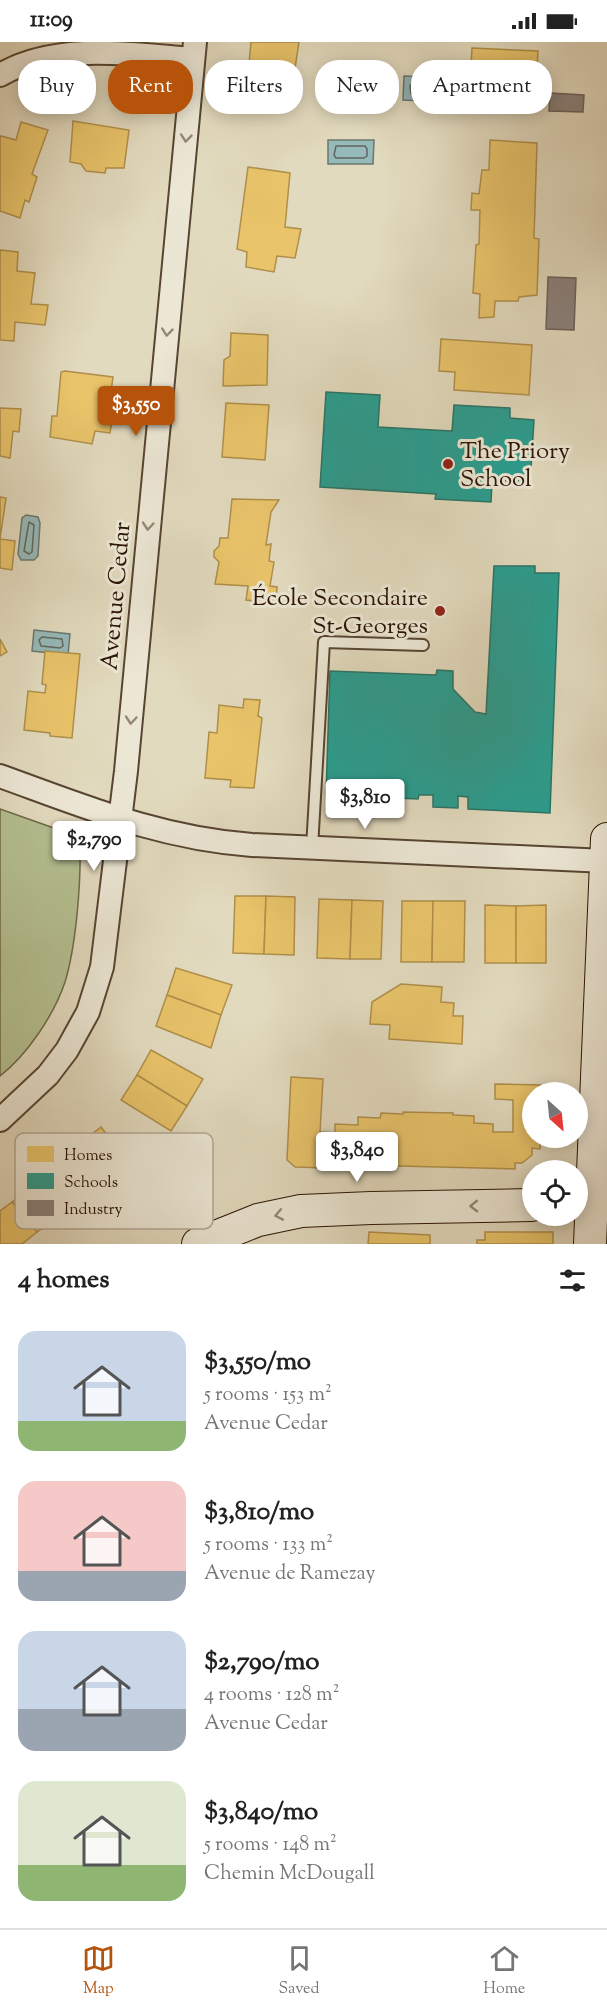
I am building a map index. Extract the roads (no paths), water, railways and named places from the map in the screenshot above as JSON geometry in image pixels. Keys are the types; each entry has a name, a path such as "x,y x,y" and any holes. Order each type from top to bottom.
{"main road":[{"path":"590,1244 606,850"},
{"path":"198,1244 258,1220 301,1211 522,1206"}],"street":[{"path":"0,75 28,61 54,52 194,50"},
{"name":"Avenue Cedar","path":"0,1120 39,1085 59,1062 93,999 105,951 126,771 194,50"},
{"path":"0,776 120,820 168,833 212,841 312,848 606,850"}],"lane":[{"path":"312,848 324,642 423,645"}],"water":[{"path":"404,76 411,76 411,100 403,100"},
{"path":"328,140 374,140 373,164 328,164"},
{"path":"26,515 38,517 40,523 38,556 34,560 21,560 18,554 22,518"},
{"path":"34,630 70,634 68,655 32,651"}],"place":[{"name":"The Priory School","path":"448,464"},
{"name":"École Secondaire St-Georges","path":"440,611"}]}
